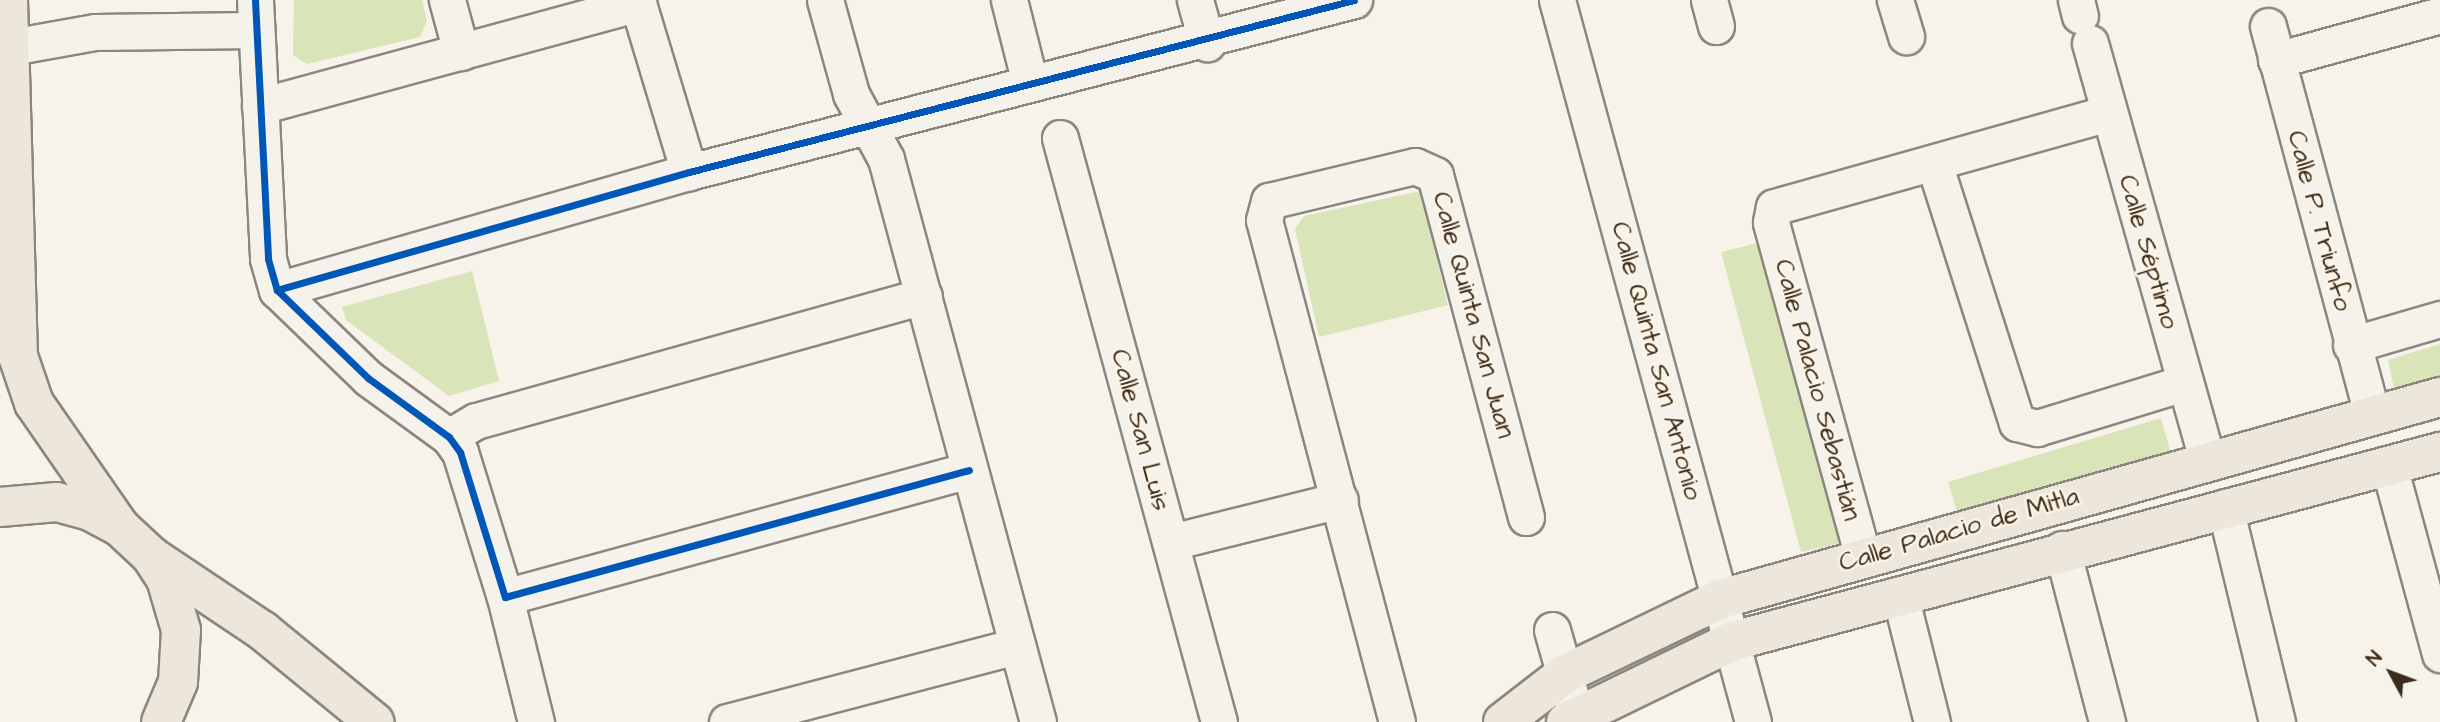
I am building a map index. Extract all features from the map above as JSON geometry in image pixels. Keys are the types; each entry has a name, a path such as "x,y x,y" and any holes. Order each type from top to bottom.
{"main road":[{"path":"8,0 18,356 40,413 120,527 151,556 263,631 374,722"},
{"name":"Calle Palacio de Mitla","path":"1503,722 1565,674 1721,599 2207,460 2440,397"},
{"name":"Calle Palacio de Mitla","path":"1573,719 1733,641 2062,549 2440,452"},
{"path":"0,507 57,502 120,527"},
{"path":"151,556 176,603 181,629 178,682 161,722"}],"street":[{"path":"447,0 461,52"},
{"path":"825,0 851,94 886,159 1038,722"},
{"path":"1009,0 1030,83"},
{"path":"1195,0 1207,43"},
{"path":"277,290 690,172 868,128 1030,83 1207,43 1354,0"},
{"name":"Calle Quinta San Antonio","path":"1557,0 1753,722"},
{"path":"260,106 638,2 690,172"},
{"path":"11,47 95,32 254,15 268,259 277,290 369,377 449,437 460,452 505,597 536,722"},
{"path":"2276,60 2440,15"},
{"name":"Calle Séptimo","path":"2082,20 2207,460"},
{"name":"Calle P. Triunfo","path":"2268,26 2351,345 2372,415"},
{"path":"2109,113 1934,163 2017,423 2037,428 2184,383"},
{"name":"Calle San Luis","path":"1060,138 1219,722"},
{"name":"Calle Palacio Sebastián","path":"1863,557 1770,222 1782,201 1934,163"},
{"name":"Calle Quinta San Juan","path":"1397,722 1264,210 1279,195 1421,166 1435,175 1526,517"},
{"path":"449,437 476,421 924,296"},
{"path":"2351,345 2440,319"},
{"path":"2389,466 2440,654"},
{"path":"505,597 970,470"},
{"path":"1171,542 1340,500"},
{"path":"2225,507 2277,722"},
{"path":"2062,549 2107,722"},
{"path":"1900,595 1932,722"},
{"path":"1552,630 1565,674 1573,719"},
{"path":"727,722 1017,646"}],"green space":[{"path":"294,0 422,0 427,21 420,37 307,64 293,55"},
{"path":"1420,191 1448,305 1319,337 1295,229 1304,216"},
{"path":"1762,242 1850,541 1801,552 1721,252"},
{"path":"472,271 499,381 449,396 346,320 342,307"},
{"path":"2440,344 2440,381 2395,393 2388,360"},
{"path":"2161,418 2171,454 1958,515 1948,482"}],"cycle path":[{"path":"255,0 268,259 277,290 368,378 449,437 460,452 505,597 969,470"},
{"path":"277,290 689,172 1354,0"}]}
